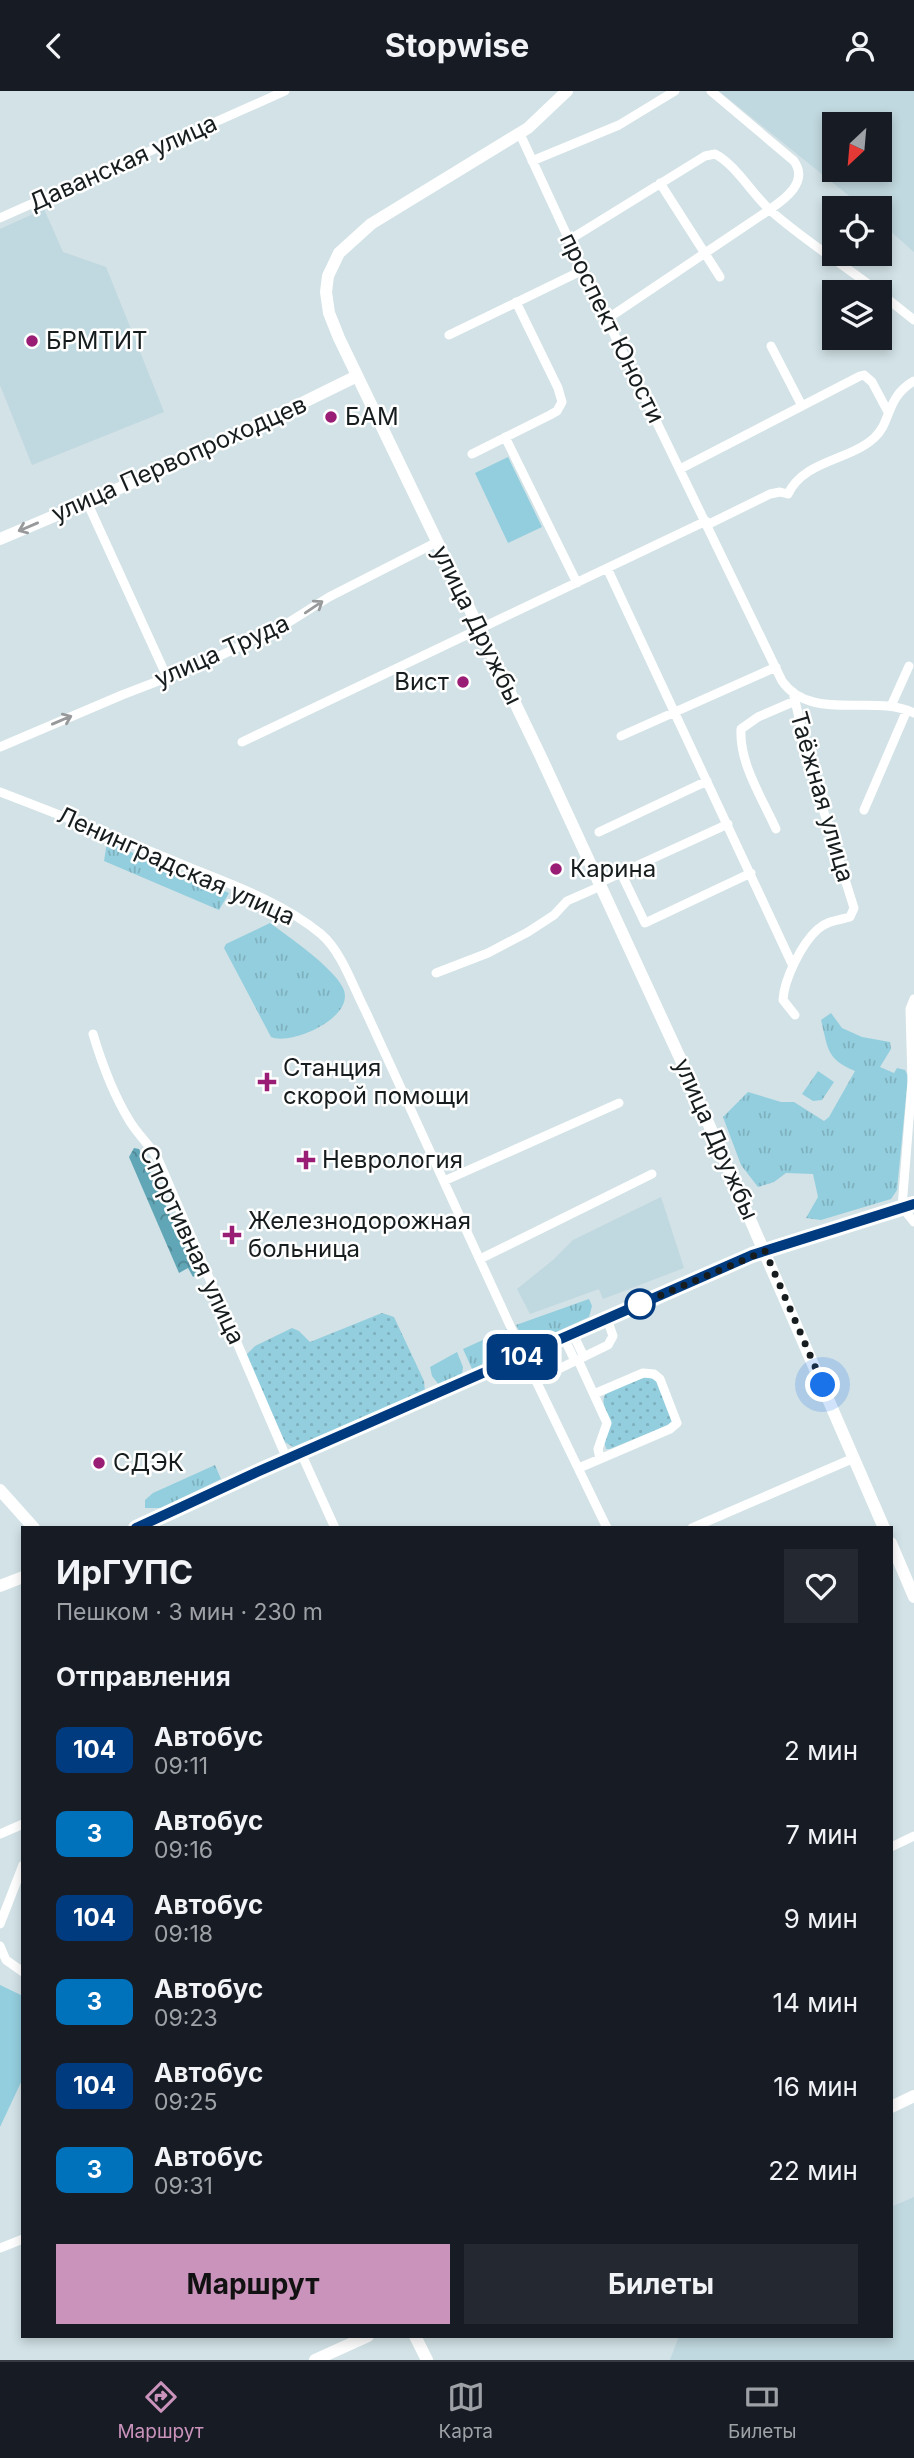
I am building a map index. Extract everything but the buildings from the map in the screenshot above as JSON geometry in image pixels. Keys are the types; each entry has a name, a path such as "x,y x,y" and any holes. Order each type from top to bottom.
{"street":[{"name":"Даванская улица","path":"0,218 285,91"},
{"name":"улица Дружбы","path":"567,91 520,134 371,224 349,242 337,257 328,276 327,305 335,330 600,884 680,1058 883,1526"},
{"path":"533,161 619,125 675,91"},
{"path":"607,319 792,193 799,175 798,166 711,91"},
{"name":"проспект Юности","path":"520,134 706,523"},
{"path":"569,240 705,156 715,154 724,160 769,210 863,280"},
{"path":"660,183 720,277"},
{"path":"449,335 583,269"},
{"path":"472,454 553,413 562,402 558,388 516,302"},
{"path":"892,303 914,320"},
{"path":"771,346 802,405"},
{"path":"680,469 864,375 872,381 888,412"},
{"name":"улица Первопроходцев","path":"0,539 188,459 357,376"},
{"path":"242,742 767,495 780,492 788,494 793,483 803,475 874,438 897,395 914,381"},
{"path":"505,437 577,583"},
{"path":"87,502 167,677"},
{"name":"Таёжная улица","path":"706,523 782,681 794,696 811,774 854,908 850,917 826,923 817,929 793,966 783,1000 795,1015"},
{"name":"улица Труда","path":"0,747 205,663 286,624 329,597 437,543"},
{"path":"607,568 793,966"},
{"path":"891,706 909,666"},
{"path":"621,736 776,667"},
{"path":"776,828 747,765 741,743 741,729 794,696 827,703 891,706 911,712 864,810"},
{"path":"599,832 708,781"},
{"name":"Ленинградская улица","path":"0,792 90,826 238,888 297,917 323,935 341,961 606,1526"},
{"path":"436,973 488,953 528,932 554,915 568,901 621,873 728,824"},
{"path":"621,873 645,923 751,873"},
{"path":"914,999 910,1009 912,1082 908,1205 914,1222"},
{"name":"Спортивная улица","path":"93,1034 103,1070 124,1112 158,1159 287,1459"},
{"path":"444,1181 619,1103"},
{"path":"480,1259 652,1174"},
{"path":"140,1526 287,1459 765,1251 908,1205"},
{"path":"536,1380 604,1348 612,1340 607,1319"},
{"path":"568,1336 607,1423 598,1450 600,1459"},
{"path":"579,1468 672,1428 677,1420 660,1379 653,1374 643,1373 594,1394"},
{"path":"301,1453 334,1526"},
{"path":"697,1526 854,1458"},
{"path":"0,1490 32,1526"},
{"path":"893,1549 914,1597"},
{"path":"0,1586 21,1578"},
{"path":"0,1834 21,1825"},
{"path":"893,1846 914,1836"},
{"path":"0,1924 21,1870"},
{"path":"0,1946 6,1960 21,1971"},
{"path":"893,2106 914,2096"},
{"path":"0,2248 21,2240"},
{"path":"315,2360 364,2338"},
{"path":"416,2338 427,2360"}],"shaded area":[{"path":"719,91 914,91 914,252 892,233 892,196 849,196 832,182 892,182 892,112 822,112 822,174"},
{"path":"44,209 63,252 106,267 164,412 32,465 0,385 0,229"},
{"path":"661,1197 684,1268 603,1299 599,1289 530,1314 517,1289 573,1240"},
{"path":"914,2197 914,2360 670,2360 678,2338 893,2338 893,2206"}],"green space":[{"path":"508,457 542,527 508,543 475,473"},
{"path":"107,842 229,893 219,910 104,861"},
{"path":"270,923 330,971 343,988 345,999 332,1019 320,1027 280,1039 271,1037 224,948 226,944"},
{"path":"831,1013 842,1028 862,1037 890,1042 891,1049 880,1067 894,1073 897,1068 905,1070 908,1076 897,1190 891,1199 821,1220 806,1218 818,1197 813,1174 786,1173 774,1182 758,1187 741,1165 723,1117 748,1092 781,1102 794,1102 824,1121 829,1117 855,1071 838,1062 830,1051 821,1020"},
{"path":"818,1071 834,1082 822,1100 813,1101 802,1094"},
{"path":"134,1148 139,1149 146,1163 197,1274 193,1277 188,1268 179,1273 129,1157"},
{"path":"589,1299 592,1306 589,1317 532,1343 524,1340 516,1325"},
{"path":"382,1313 394,1317 424,1381 425,1392 293,1447 285,1442 246,1355 255,1346 292,1328 310,1342"},
{"path":"507,1329 513,1347 510,1354 473,1371 463,1349"},
{"path":"457,1352 463,1367 462,1375 439,1385 432,1376 430,1367"},
{"path":"646,1377 656,1380 673,1421 606,1449 604,1441 611,1425 604,1404 607,1392"},
{"path":"215,1465 221,1479 161,1508 145,1508 145,1500 153,1493"},
{"path":"0,1985 21,1995 21,2082 0,2127"}],"bus line":[{"name":"104","path":"140,1526 257,1472 752,1255 914,1204"}],"place":[{"name":"БРМТИТ","path":"32,341"},
{"name":"БАМ","path":"331,417"},
{"name":"Вист","path":"463,682"},
{"name":"Карина","path":"556,869"},
{"name":"Станция скорой помощи","path":"267,1082"},
{"name":"Неврология","path":"306,1160"},
{"name":"Железнодорожная больница","path":"232,1235"},
{"name":"СДЭК","path":"99,1463"}],"route":[{"path":"640,1304 633,1307 765,1251 823,1385"}]}
